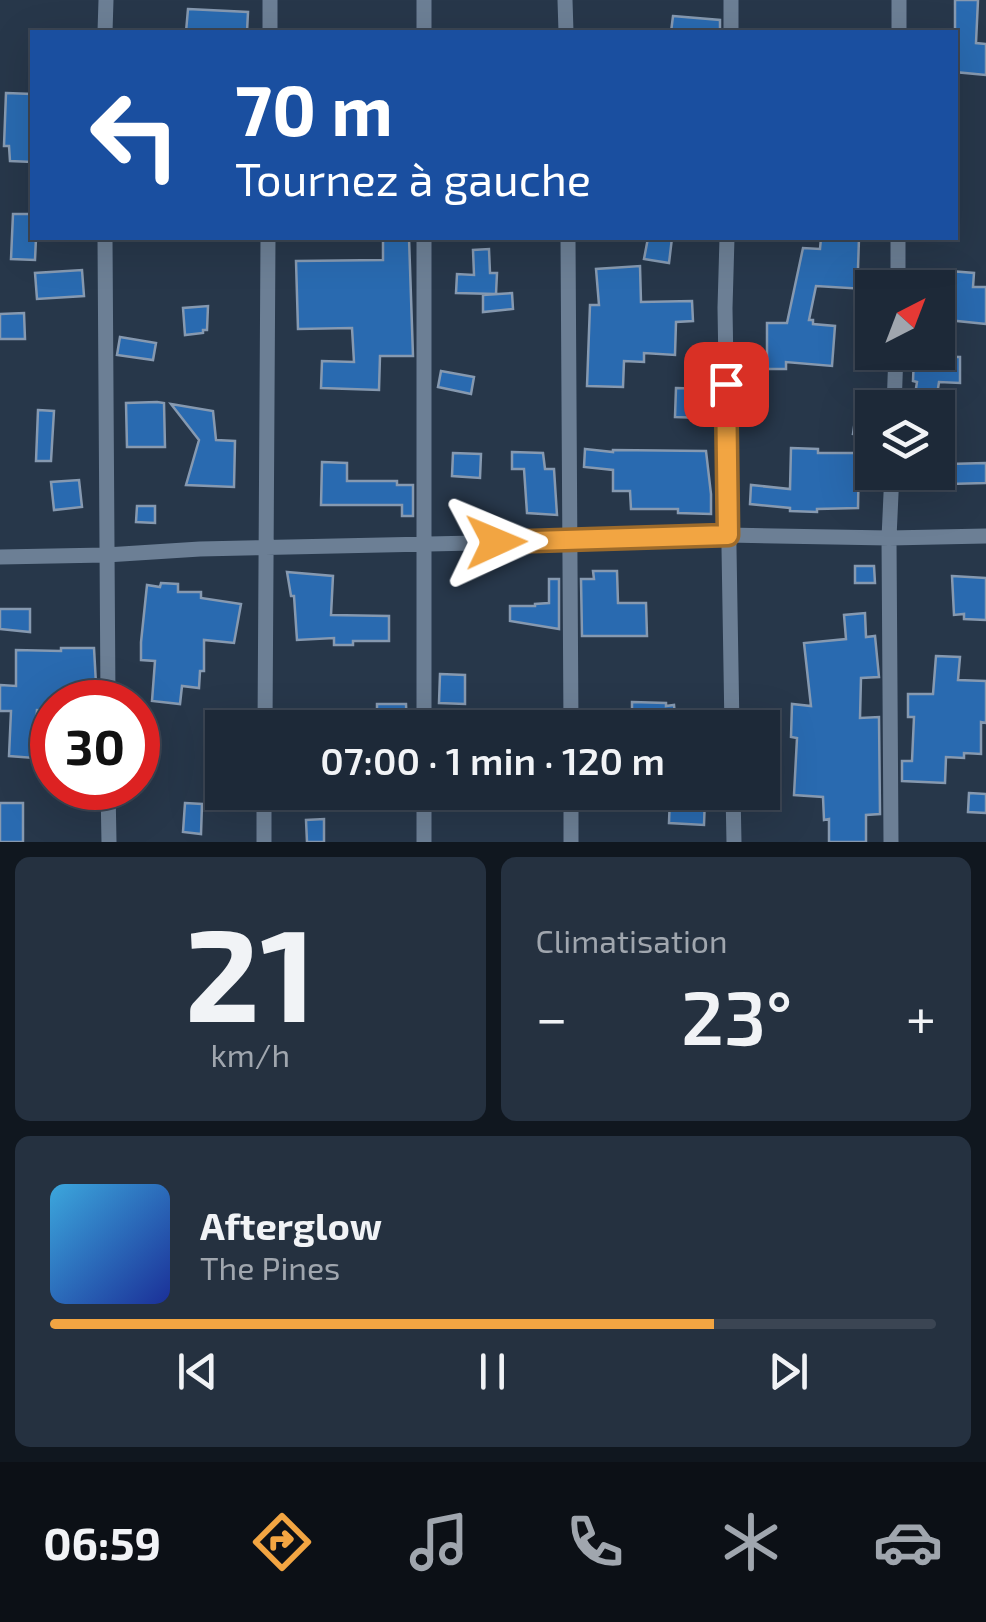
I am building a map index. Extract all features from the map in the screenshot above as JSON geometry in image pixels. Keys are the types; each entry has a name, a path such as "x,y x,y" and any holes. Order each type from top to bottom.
{"street":[{"path":"105,30 106,0"},
{"path":"270,0 270,30"},
{"path":"424,0 424,30"},
{"path":"565,0 566,30"},
{"path":"731,0 731,30"},
{"path":"899,0 899,30"},
{"path":"105,240 108,680"},
{"path":"264,710 268,240"},
{"path":"424,240 424,710"},
{"path":"568,240 570,710"},
{"path":"726,240 732,710"},
{"path":"898,240 898,270"},
{"path":"891,490 891,842"},
{"path":"0,556 728,535 986,536"},
{"path":"108,810 108,842"},
{"path":"264,810 264,842"},
{"path":"424,810 424,842"},
{"path":"571,810 571,842"},
{"path":"733,810 734,842"}],"building":[{"path":"955,0 978,0 976,43 986,44 986,75 958,72"},
{"path":"188,9 248,12 247,30 186,30"},
{"path":"673,16 720,20 720,30 671,30"},
{"path":"6,93 30,94 30,162 10,161 9,146 4,146"},
{"path":"13,214 30,214 30,240 36,240 35,260 11,259"},
{"path":"383,240 409,240 413,356 380,356 379,390 321,388 322,361 354,362 352,328 298,329 296,261 383,260"},
{"path":"648,240 672,240 669,263 644,259"},
{"path":"821,240 859,240 858,269 866,270 855,270 855,288 816,286 809,320 835,326 832,366 786,362 786,369 767,369 767,323 787,323 803,248 820,249"},
{"path":"489,249 490,273 497,273 496,294 456,293 457,274 474,275 473,250"},
{"path":"640,266 641,302 692,301 693,321 676,322 675,355 644,353 644,362 624,361 623,387 587,386 590,305 599,305 596,269"},
{"path":"82,270 84,296 37,299 35,273"},
{"path":"955,271 974,273 973,287 986,287 986,324 955,321"},
{"path":"512,293 513,309 483,312 483,295"},
{"path":"208,306 207,330 185,335 183,308"},
{"path":"24,313 25,339 0,339 0,314"},
{"path":"120,337 156,343 153,360 117,355"},
{"path":"955,357 960,357 960,383 939,382 938,390 916,390 917,382 913,381 913,370 955,370"},
{"path":"441,371 474,377 471,394 438,387"},
{"path":"676,388 705,389 704,418 675,417"},
{"path":"126,403 164,403 165,447 127,447"},
{"path":"171,404 213,411 216,440 235,441 234,487 186,485 199,440"},
{"path":"38,410 54,411 51,461 36,461"},
{"path":"791,448 855,453 858,508 790,511 750,504 751,485 790,489"},
{"path":"585,449 706,451 711,514 631,509 630,491 613,491 613,470 584,467"},
{"path":"512,452 543,453 545,469 554,469 557,515 527,513 524,469 512,469"},
{"path":"453,453 481,454 480,478 452,476"},
{"path":"322,462 347,463 347,481 397,481 397,485 413,485 413,516 402,516 402,505 321,505"},
{"path":"986,463 986,483 955,484 955,464"},
{"path":"79,480 82,507 54,510 51,482"},
{"path":"137,506 155,506 155,523 136,522"},
{"path":"855,566 874,566 875,583 855,583"},
{"path":"593,571 617,571 618,603 646,603 647,636 582,636 581,579 594,579"},
{"path":"287,572 333,576 331,615 389,616 389,641 334,645 334,638 297,640 294,596"},
{"path":"952,576 986,578 986,620 954,615"},
{"path":"549,579 559,579 559,629 510,621 510,606 549,603"},
{"path":"161,583 178,584 178,592 201,592 201,598 241,604 234,643 204,640 204,671 200,671 199,688 182,686 180,704 160,702 160,680 154,680 155,661 141,660 147,585 160,587"},
{"path":"0,609 30,609 30,632 0,629"},
{"path":"865,613 866,637 875,636 879,677 861,678 860,718 879,717 880,814 866,815 866,842 829,842 829,819 824,820 823,797 794,795 797,738 791,737 792,704 811,706 804,643 846,639 844,615"},
{"path":"94,648 96,680 30,680 30,758 9,756 11,711 0,711 0,685 16,686 16,650"},
{"path":"936,656 960,657 958,680 986,681 981,754 946,757 945,783 902,781 902,761 912,761 914,717 908,717 908,694 933,694"},
{"path":"440,674 465,675 465,704 439,703"},
{"path":"632,702 666,703 674,705 674,710 632,710"},
{"path":"377,704 406,704 406,710 377,710"},
{"path":"969,793 986,794 986,813 968,812"},
{"path":"0,803 23,803 23,842 0,842"},
{"path":"185,803 202,804 201,834 183,832"},
{"path":"669,810 705,810 704,825 669,823"},
{"path":"324,819 324,842 307,842 306,820"}],"route":[{"path":"496,542 728,535 726,384"}]}
